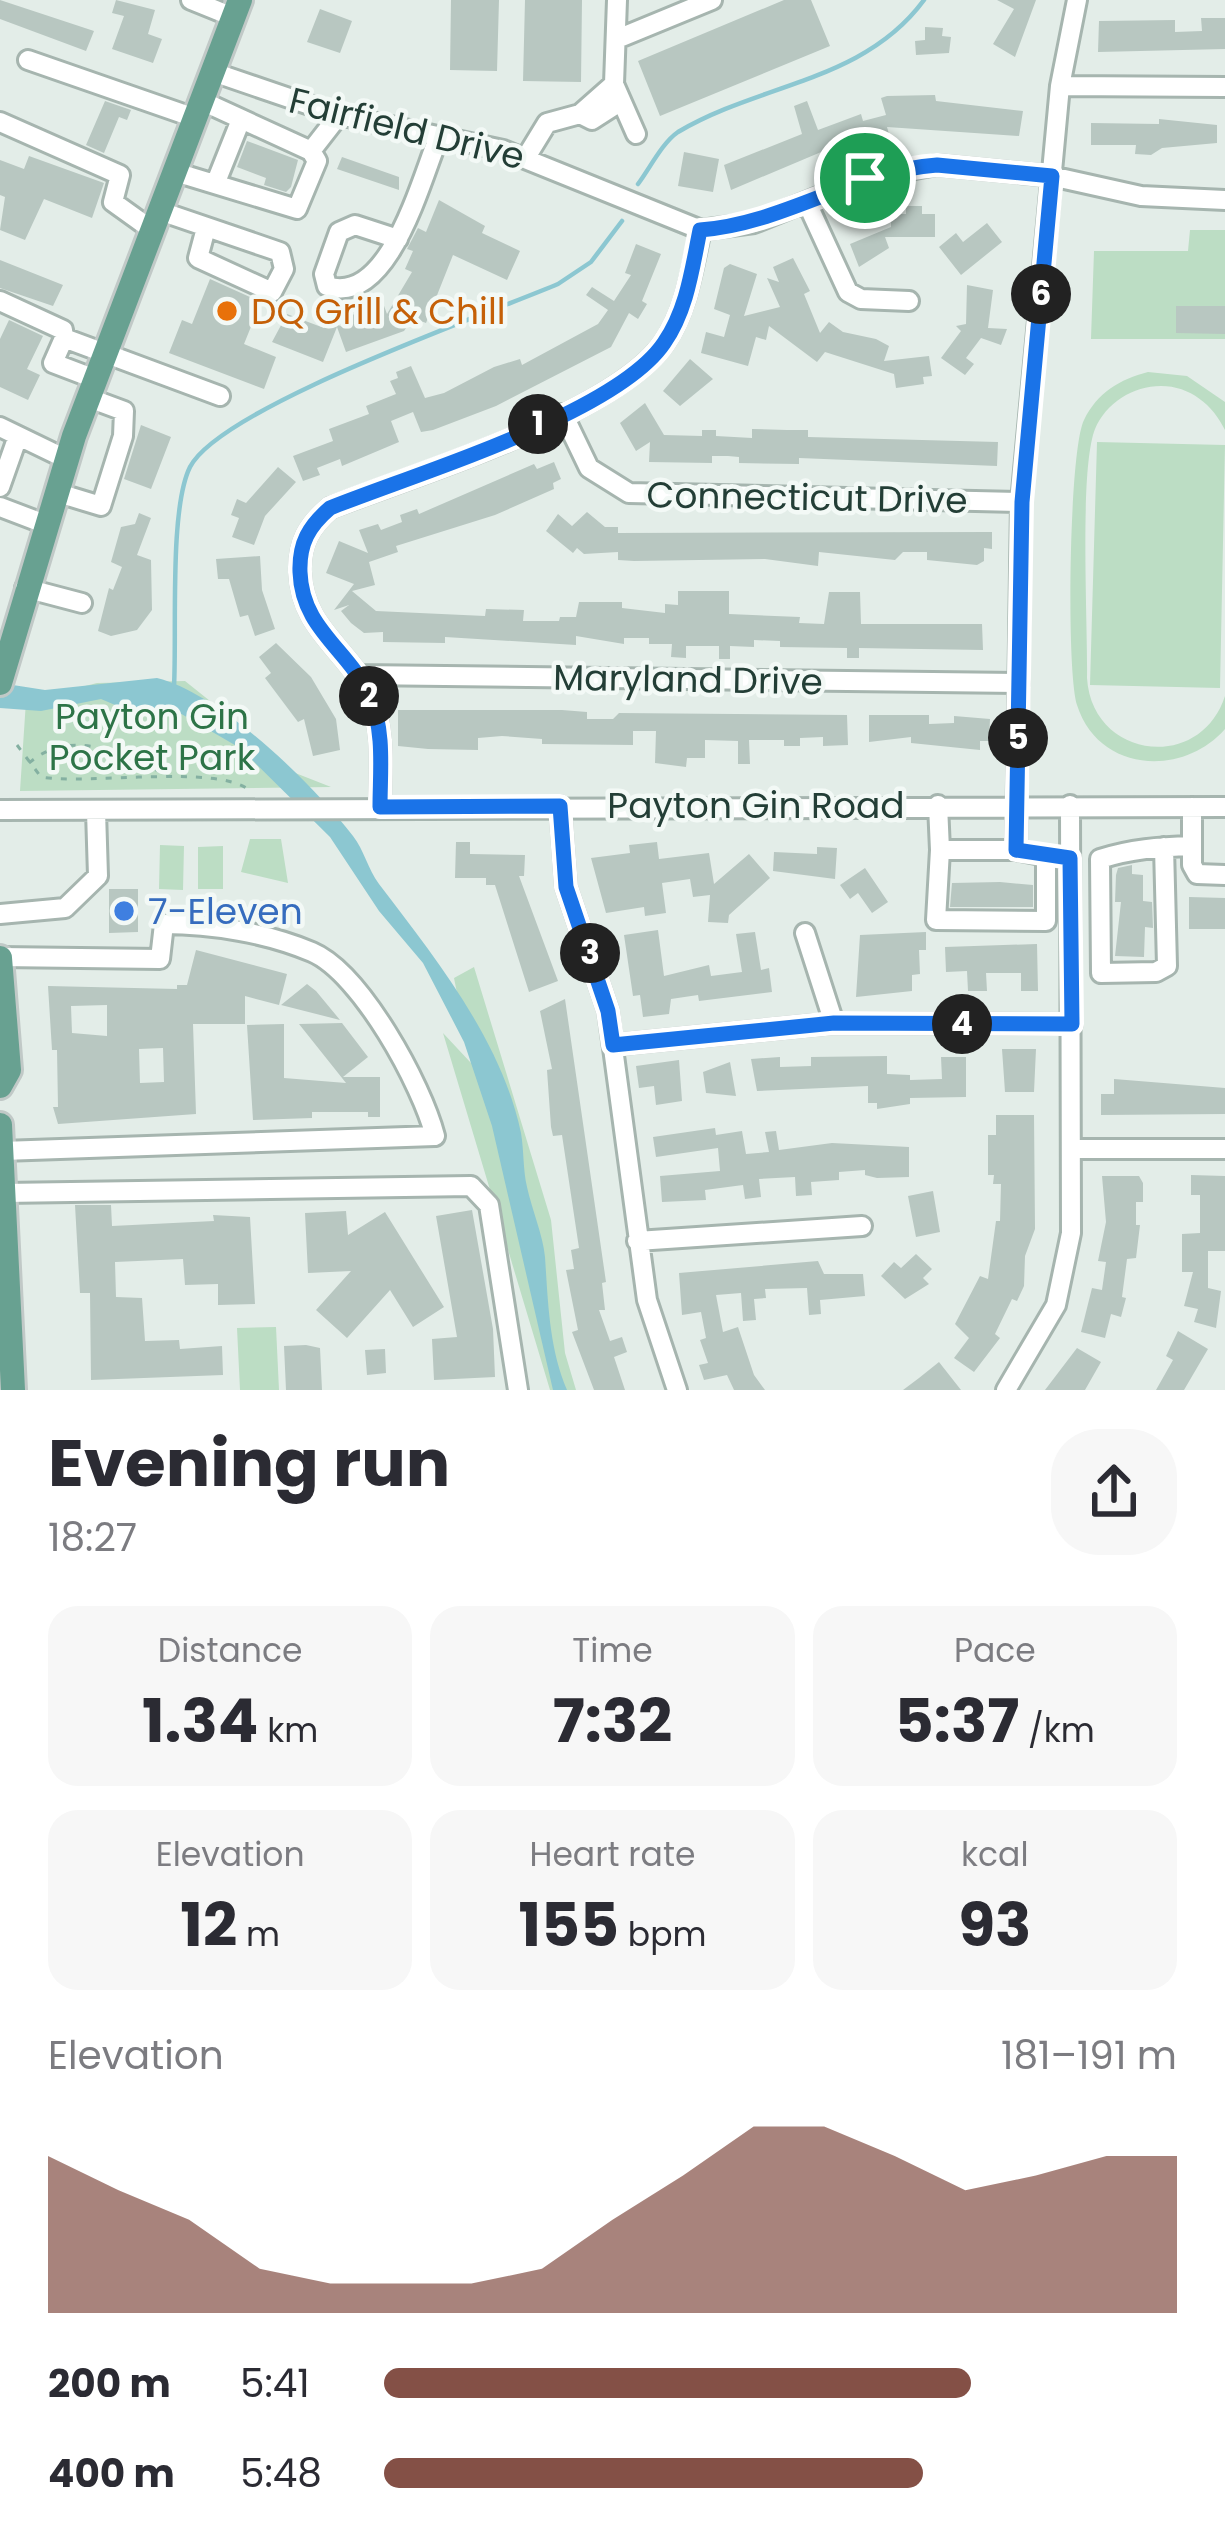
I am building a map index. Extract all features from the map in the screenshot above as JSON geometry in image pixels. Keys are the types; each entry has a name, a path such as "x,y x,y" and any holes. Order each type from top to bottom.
{"main road":[{"path":"0,683 10,616 25,588 92,388 236,9"},
{"path":"0,958 9,1070 0,1086"},
{"path":"0,1125 13,1390"}],"street":[{"path":"191,0 236,9"},
{"path":"617,0 617,93 636,134"},
{"path":"617,39 712,0"},
{"path":"1016,850 1022,502 1060,86 1077,0"},
{"path":"28,60 241,122 311,151 316,161 298,209 175,172"},
{"name":"Fairfield Drive","path":"213,72 339,115 525,159 700,230 754,224 865,178 912,167 1052,176 1141,196 1225,200"},
{"path":"1060,86 1225,87"},
{"path":"525,159 548,124 580,114 617,93"},
{"path":"263,133 275,94"},
{"path":"311,151 339,115"},
{"path":"0,122 120,175 113,202 156,221 206,228 280,252 284,269 272,292 198,258 206,228"},
{"path":"216,182 241,122"},
{"path":"398,239 439,136"},
{"path":"807,202 848,292 909,301"},
{"path":"380,807 377,720 358,675 324,639 305,608 299,565 303,539 330,508 563,414 630,378 662,347 680,316 700,230"},
{"path":"0,301 63,330 52,363 124,411 123,436 101,506 55,492"},
{"path":"64,338 220,396"},
{"name":"Connecticut Drive","path":"563,414 589,467 629,493 1022,502"},
{"path":"0,488 9,431 66,460"},
{"path":"0,507 45,524"},
{"path":"25,588 82,603"},
{"name":"Maryland Drive","path":"358,675 1019,683"},
{"path":"938,805 936,920 1071,921"},
{"path":"560,806 566,887 608,1011 652,1322 676,1390"},
{"path":"1006,1390 1056,1306 1071,1232 1070,806"},
{"path":"1192,807 1197,874 1225,874"},
{"name":"Payton Gin Road","path":"0,810 1225,807"},
{"path":"0,914 65,908 98,876 96,811"},
{"path":"1165,847 1167,966 1156,972 1102,973 1100,859 1165,847 1192,845"},
{"path":"940,850 1016,850 1070,858"},
{"path":"1046,856 1046,921"},
{"path":"1046,895 1071,894"},
{"path":"0,958 160,959 164,924 253,934 317,953 402,1053 435,1136 2,1151"},
{"path":"805,933 834,1023"},
{"path":"613,1045 834,1023 1072,1024"},
{"path":"1072,1149 1225,1149"},
{"path":"4,1193 471,1186 489,1205 518,1390"},
{"path":"637,1241 862,1226"}],"path":[{"path":"28,764 46,751 80,745 105,748 166,775"},
{"path":"16,746 41,777 166,775 236,782 250,790"}],"green space":[{"path":"1190,230 1225,230 1225,339 1091,339 1094,251 1188,251"},
{"path":"1148,372 1187,376 1225,402 1225,430 1207,405 1191,393 1161,386 1140,389 1106,411 1090,449 1087,678 1093,705 1107,726 1126,740 1172,746 1194,737 1212,721 1225,696 1225,729 1207,745 1165,761 1122,755 1088,727 1077,705 1071,650 1072,514 1084,420 1110,388"},
{"path":"1097,442 1225,445 1220,688 1090,685"},
{"name":"Payton Gin Pocket Park","path":"185,681 245,729 280,767 331,787 20,791 26,701 97,683"},
{"path":"250,839 281,839 288,883 241,872"},
{"path":"160,845 184,846 183,890 159,889"},
{"path":"223,846 223,889 198,889 198,847"},
{"path":"474,967 551,1220 565,1353 576,1390 550,1390 443,1033 471,1063 454,978"},
{"path":"276,1327 279,1390 240,1390 237,1328"}],"water":[{"path":"157,678 182,687 236,721 314,791 357,841 375,878 464,1001 512,1099 544,1249 553,1341 567,1390 553,1390 492,1126 464,1042 423,963 379,911 330,837 240,748 178,712 127,710 101,699 41,711 0,708 0,683 45,690"}],"building":[{"path":"0,0 94,31 86,51 0,19"},
{"path":"116,0 155,10 148,34 162,39 153,63 112,49 124,16 112,13"},
{"path":"451,0 499,0 497,71 450,70"},
{"path":"525,0 582,0 581,82 523,81"},
{"path":"784,0 811,0 830,46 660,116 638,61"},
{"path":"997,0 1036,0 1015,57 993,44 1014,9"},
{"path":"320,9 352,21 340,53 307,42"},
{"path":"1201,18 1225,18 1225,49 1098,52 1099,21 1175,20 1175,32 1202,31"},
{"path":"925,27 943,28 942,36 951,37 949,53 916,55 915,41 925,40"},
{"path":"935,95 936,101 1023,111 1019,136 887,127 889,134 835,151 833,147 731,190 724,165 802,134 794,106 807,101 818,130 861,114 863,121 886,115 881,98 887,96"},
{"path":"105,101 131,110 127,120 119,117 104,153 86,145"},
{"path":"1159,119 1217,125 1217,143 1162,148 1151,155 1135,154 1136,145 1091,145 1091,123 1159,124"},
{"path":"247,141 298,160 286,192 264,185 266,178 237,167"},
{"path":"684,152 719,159 713,192 678,186"},
{"path":"29,156 104,183 92,218 44,199 25,240 0,230 5,197 0,195 0,160 24,169"},
{"path":"342,157 399,177 399,190 337,169"},
{"path":"439,200 485,226 482,233 520,251 507,280 453,255 426,323 413,318 404,331 346,352 337,327 323,362 272,342 287,314 324,328 327,320 345,328 342,319 383,303 387,314 412,272 405,269 413,251 407,249 418,228 426,232"},
{"path":"906,206 922,206 922,214 935,214 935,237 885,237 889,248 859,267 850,244 891,227 891,214 906,214"},
{"path":"987,223 1002,242 961,275 939,247 956,233 963,242"},
{"path":"636,244 661,254 642,301 647,304 638,319 629,313 611,347 496,406 433,430 421,432 413,412 391,421 399,442 342,466 340,459 317,468 320,475 303,481 293,456 333,441 329,429 369,414 366,406 396,394 390,381 398,378 396,372 411,366 425,398 494,367 520,359 522,365 598,324 608,310 586,295 592,287 614,301 631,275 625,273"},
{"path":"793,258 810,291 804,294 820,333 829,322 843,332 876,339 889,346 884,361 929,356 932,376 923,377 924,384 896,388 894,374 825,352 817,362 769,326 766,340 756,337 748,366 701,353 706,332 724,337 730,315 714,309 724,268 730,264 757,274 744,316 780,307 767,278 779,282 773,267"},
{"path":"0,260 63,285 53,306 0,288"},
{"path":"210,279 261,302 244,344 276,357 264,389 169,353 182,320 192,324"},
{"path":"967,285 993,290 988,328 1007,329 1001,345 981,338 966,358 974,364 965,375 941,358 961,331 956,326 966,324"},
{"path":"1176,306 1225,306 1225,334 1176,333"},
{"path":"9,320 43,336 27,369 40,375 28,400 0,387 0,339"},
{"path":"690,359 713,379 680,406 663,391"},
{"path":"645,403 664,435 702,436 702,430 716,430 716,436 752,438 752,429 808,430 808,437 998,442 997,466 799,458 799,464 739,463 739,457 728,456 712,456 712,463 649,462 650,442 636,451 620,423"},
{"path":"141,425 171,437 151,489 124,479"},
{"path":"554,462 561,479 553,483 554,489 495,515 396,546 398,552 369,562 375,585 352,591 376,611 485,616 486,609 524,610 523,621 559,621 560,617 576,617 579,602 622,602 622,608 665,613 665,604 678,605 678,591 729,591 729,614 800,617 799,623 824,624 829,592 860,592 861,624 982,624 983,650 859,648 859,658 847,658 847,648 780,647 780,641 754,640 754,647 730,646 730,659 719,659 719,646 686,646 686,658 671,657 672,644 649,644 649,638 624,638 624,644 576,636 576,645 445,637 445,643 383,642 383,632 364,633 351,623 341,611 349,605 334,610 354,584 326,573 339,541 368,553 359,530 378,524 381,530 402,522 400,515 417,509 419,514 534,464 537,469"},
{"path":"278,467 296,482 265,516 254,545 232,537 239,518 231,515 237,499 246,503"},
{"path":"587,512 605,527 618,527 618,533 992,532 992,549 984,548 984,561 977,565 927,560 927,552 903,552 895,560 819,552 818,566 765,559 634,561 618,560 618,552 584,554 577,548 573,553 546,531 558,514 572,526"},
{"path":"139,513 151,518 137,555 151,560 152,610 137,630 111,636 98,631 109,588 113,590 122,567 111,562 121,527 135,524"},
{"path":"260,556 262,590 275,629 255,636 248,615 240,617 229,579 218,579 216,559"},
{"path":"276,643 311,677 336,719 340,750 313,756 304,719 298,722 265,678 271,673 259,657"},
{"path":"398,710 562,710 587,712 587,719 613,719 619,713 847,715 848,745 823,746 823,737 800,738 800,746 784,746 784,740 749,740 750,764 738,764 738,741 705,740 705,758 687,758 686,767 655,763 656,731 633,731 633,745 542,744 542,739 502,736 478,738 478,750 428,749 398,746"},
{"path":"869,715 929,715 929,724 954,723 954,716 990,719 989,741 980,741 980,750 911,743 911,737 869,742"},
{"path":"456,842 470,842 470,854 525,855 524,876 519,876 558,981 529,992 495,885 486,885 486,878 455,878"},
{"path":"657,842 659,859 709,853 714,884 749,854 770,878 729,915 728,923 708,922 710,895 693,897 690,879 662,883 666,913 645,916 644,907 606,913 591,858 630,853 629,845"},
{"path":"817,847 837,848 835,879 773,871 774,852 817,854"},
{"path":"1132,865 1132,874 1143,875 1143,901 1152,902 1153,928 1145,927 1144,957 1115,956 1121,902 1115,902 1116,875 1118,868"},
{"path":"865,868 888,902 872,913 858,893 850,899 840,885"},
{"path":"952,883 1033,885 1033,907 950,907"},
{"name":"7-Eleven","path":"109,889 138,889 138,932 109,933"},
{"path":"1189,897 1225,898 1225,929 1189,929"},
{"path":"658,930 664,976 709,965 711,976 742,972 736,934 755,932 761,970 769,968 772,992 699,1001 698,995 671,999 669,1014 643,1017 640,995 633,996 624,935"},
{"path":"926,932 926,950 919,950 920,974 912,975 912,991 856,997 860,935"},
{"path":"1037,944 1038,991 1021,991 1021,973 986,973 987,991 968,991 967,971 946,972 945,947"},
{"path":"196,950 287,974 279,1005 245,996 245,1024 193,1024 196,1114 58,1124 53,1107 58,1107 57,1050 52,1050 48,986 177,989 177,985 187,985","holes":["107,1005 107,1036 72,1033 71,1006","163,1048 164,1082 140,1083 139,1049"]},
{"path":"307,984 316,991 340,1020 281,1005"},
{"path":"565,999 606,1282 602,1283 605,1310 599,1310 610,1341 622,1337 627,1352 614,1357 625,1390 594,1390 572,1332 578,1330 566,1270 574,1269 571,1250 579,1248 562,1135 553,1136 551,1127 547,1070 552,1069 540,1011"},
{"path":"342,1023 368,1057 343,1077 380,1077 380,1117 368,1117 368,1112 312,1112 312,1118 253,1120 247,1025 284,1024 284,1078 346,1083 299,1024"},
{"path":"1002,1049 1036,1049 1034,1092 1005,1092"},
{"path":"887,1056 887,1074 910,1075 910,1080 942,1079 941,1057 966,1057 966,1097 910,1098 910,1104 877,1109 877,1103 868,1103 868,1086 757,1091 751,1059 780,1057 780,1067 811,1066 811,1057"},
{"path":"679,1060 682,1101 656,1105 654,1086 639,1088 636,1066"},
{"path":"730,1062 736,1096 706,1093 703,1072"},
{"path":"1114,1079 1225,1088 1225,1114 1101,1115 1101,1094 1114,1094"},
{"path":"996,1115 1034,1115 1035,1229 1025,1256 1024,1286 995,1334 1000,1338 974,1372 954,1358 969,1338 955,1324 980,1276 988,1279 996,1221 1000,1221 1001,1184 993,1184 994,1175 988,1175 988,1135 996,1135"},
{"path":"715,1128 716,1135 742,1131 746,1154 769,1152 765,1132 776,1131 779,1150 832,1143 909,1147 909,1177 877,1178 865,1175 865,1170 839,1172 839,1180 811,1182 812,1195 796,1196 795,1177 759,1179 761,1197 745,1199 743,1185 705,1190 706,1200 662,1202 660,1176 720,1171 718,1148 656,1157 653,1137"},
{"path":"1191,1175 1225,1176 1225,1251 1208,1251 1208,1288 1221,1291 1216,1328 1194,1322 1198,1309 1184,1306 1193,1272 1182,1272 1182,1234 1200,1233 1200,1195 1191,1195"},
{"path":"1102,1176 1139,1176 1143,1183 1143,1202 1136,1202 1136,1225 1140,1225 1136,1258 1127,1259 1121,1317 1111,1314 1105,1338 1081,1332 1092,1288 1102,1290 1106,1262 1098,1261 1106,1222"},
{"path":"933,1191 940,1232 916,1237 908,1196"},
{"path":"75,1205 111,1205 112,1226 214,1221 213,1215 250,1217 255,1304 218,1305 218,1284 185,1285 183,1259 115,1262 116,1297 142,1298 145,1341 179,1340 180,1349 222,1346 223,1375 91,1380 90,1293 80,1293"},
{"path":"472,1210 493,1329 495,1377 434,1380 432,1339 457,1337 436,1216"},
{"path":"346,1211 348,1235 385,1212 444,1307 413,1327 390,1290 347,1338 316,1310 351,1271 308,1273 305,1213"},
{"path":"916,1254 932,1269 923,1278 929,1284 905,1299 881,1276 894,1262 901,1268"},
{"path":"818,1261 824,1274 863,1274 865,1296 820,1300 821,1314 809,1315 807,1288 765,1289 766,1298 754,1299 756,1320 743,1321 741,1293 716,1295 723,1332 738,1327 754,1375 765,1390 734,1390 727,1375 704,1380 699,1365 708,1363 700,1340 706,1338 701,1312 682,1315 679,1273"},
{"path":"1178,1331 1208,1349 1184,1390 1156,1390 1173,1360 1166,1356"},
{"path":"284,1346 320,1348 322,1390 286,1390"},
{"path":"1077,1348 1101,1362 1085,1390 1045,1390"},
{"path":"385,1349 386,1373 367,1375 365,1350"},
{"path":"939,1362 961,1390 903,1390 919,1378"}],"waterway":[{"path":"638,184 678,132 841,65 900,27 924,0"},
{"path":"174,686 175,573 183,486 190,467 212,443 301,391 558,284 591,262 622,221"}],"place":[{"name":"DQ Grill & Chill","path":"227,311"},
{"name":"7-Eleven","path":"124,911"}],"route":[{"path":"937,165 1052,176 1022,502 1016,850 1070,858 1072,1024 765,1026 613,1045 596,970 566,887 560,806 380,807 380,741 371,699 305,608 299,565 303,539 330,508 563,414 630,378 662,347 680,316 700,230 754,224 865,178 937,165"}]}
